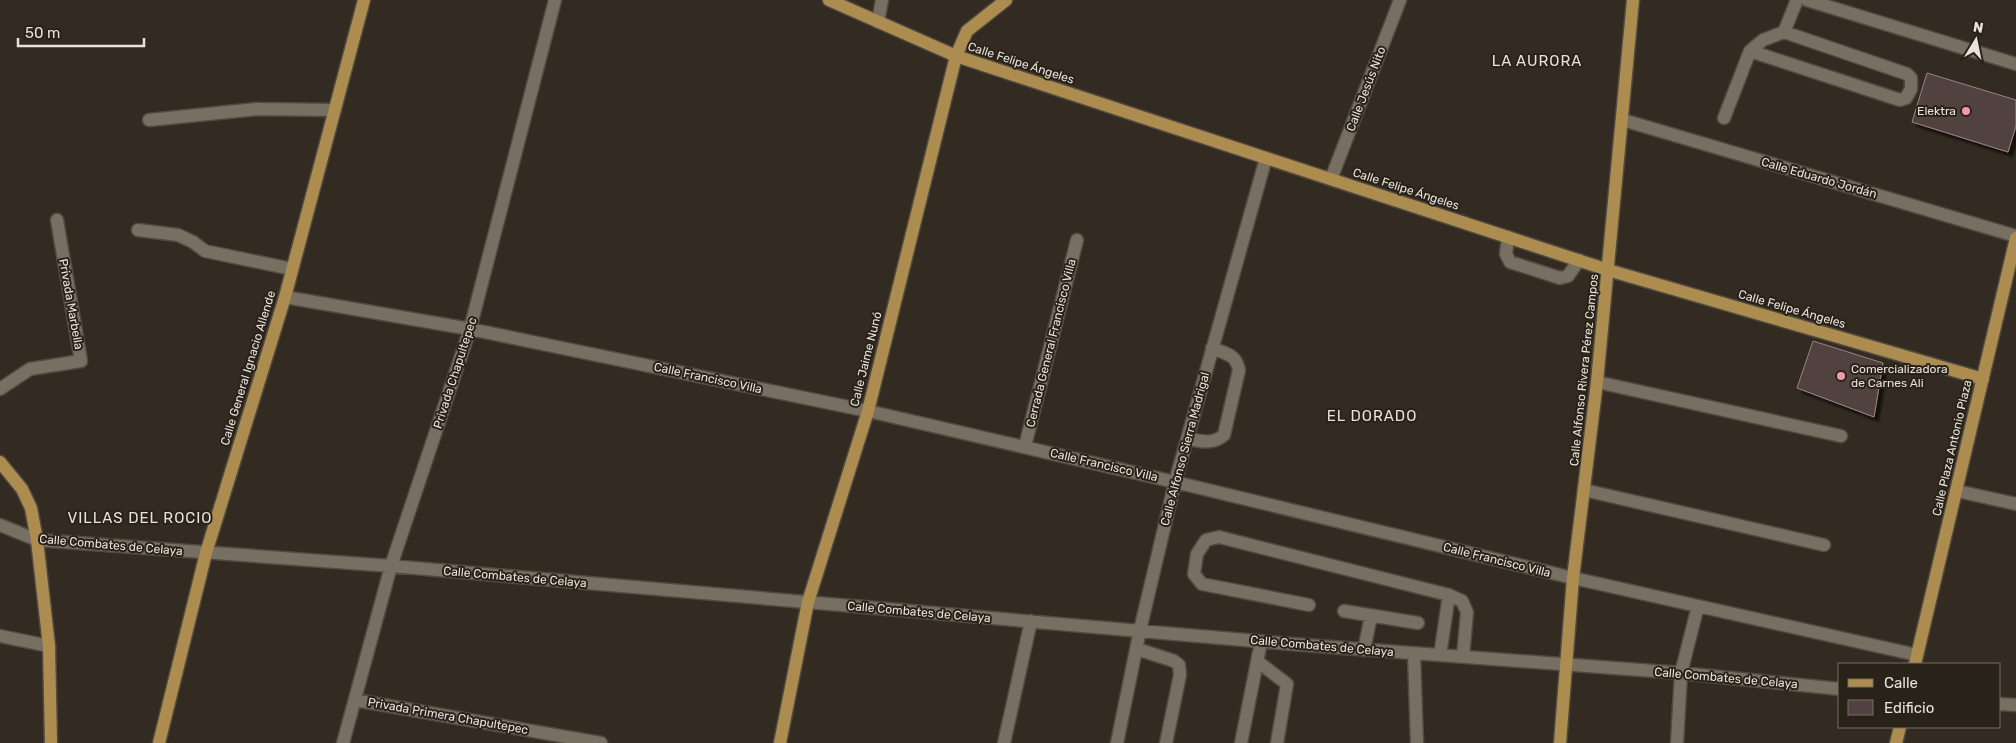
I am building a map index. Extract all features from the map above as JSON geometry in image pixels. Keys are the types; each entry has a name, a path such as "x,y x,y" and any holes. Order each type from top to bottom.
{"main road":[{"name":"Calle General Ignacio Allende","path":"159,743 206,553 285,297 364,0"},
{"name":"Calle Felipe Ángeles","path":"829,0 956,56 1266,158 1608,270 1983,379"},
{"name":"Calle Jaime Nunó","path":"780,743 808,602 868,411 956,56 966,31 1006,0"},
{"name":"Calle Alfonso Rivera Pérez Campos","path":"1560,743 1573,578 1597,382 1633,0"},
{"name":"Calle Plaza Antonio Plaza","path":"1916,660 1983,379 2011,280 2016,237"},
{"path":"0,462 22,489 31,508 37,540 49,646 51,743"},
{"path":"1896,743 1900,728"}],"street":[{"name":"Privada Chapultepec","path":"343,743 391,566 470,329 555,0"},
{"path":"878,22 882,0"},
{"name":"Calle Jesús Nito","path":"1331,179 1400,0"},
{"path":"1784,32 1797,0"},
{"path":"1807,0 2016,64"},
{"path":"1724,118 1750,51 1763,40 1784,32 1907,74 1911,78 1911,89 1906,98 1900,100 1750,51"},
{"path":"149,120 257,109 335,110"},
{"name":"Calle Eduardo Jordán","path":"1623,120 2016,237"},
{"name":"Calle Alfonso Sierra Madrigal","path":"1117,743 1140,630 1175,482 1266,158"},
{"name":"Privada Marbella","path":"0,389 30,369 81,361 57,220"},
{"path":"138,230 178,234 205,251 292,269"},
{"path":"1508,237 1506,254 1510,262 1560,278 1568,276 1580,260"},
{"name":"Cerrada General Francisco Villa","path":"1025,446 1077,240"},
{"name":"Calle Francisco Villa","path":"285,297 470,329 868,411 1025,446 1573,578 1898,652 1916,660"},
{"path":"1188,439 1209,442 1218,440 1224,435 1239,370 1237,361 1231,356 1212,348"},
{"path":"1597,382 1841,436"},
{"path":"1584,490 1824,545"},
{"path":"1957,490 2016,504"},
{"name":"Calle Combates de Celaya","path":"0,525 37,540 391,566 1261,642 1681,673 1838,689"},
{"path":"1309,605 1202,584 1194,574 1197,554 1206,540 1219,537 1449,595 1462,601 1466,612 1463,657"},
{"path":"1440,655 1449,595"},
{"path":"1677,743 1681,673 1698,606"},
{"path":"1344,612 1418,623"},
{"path":"1364,650 1371,616"},
{"path":"1004,743 1031,622"},
{"path":"0,636 49,646"},
{"path":"1443,638 1465,639"},
{"path":"1241,743 1261,642"},
{"path":"1137,649 1174,661 1179,665 1180,675 1166,743"},
{"path":"1414,654 1417,743"},
{"path":"1257,660 1287,684 1277,743"},
{"name":"Privada Primera Chapultepec","path":"355,700 600,743"},
{"path":"2001,704 2016,705"}],"building":[{"name":"Elektra","path":"1927,73 2016,100 2016,126 2008,152 1912,122"},
{"name":"Comercializadora de Carnes Ali","path":"1813,341 1883,363 1874,417 1797,388"}],"place":[{"name":"Elektra","path":"1966,111"},
{"name":"Comercializadora de Carnes Ali","path":"1841,376"}],"district":[{"name":"LA AURORA","path":"1537,61"},
{"name":"EL DORADO","path":"1372,416"},
{"name":"VILLAS DEL ROCIO","path":"140,518"}]}
